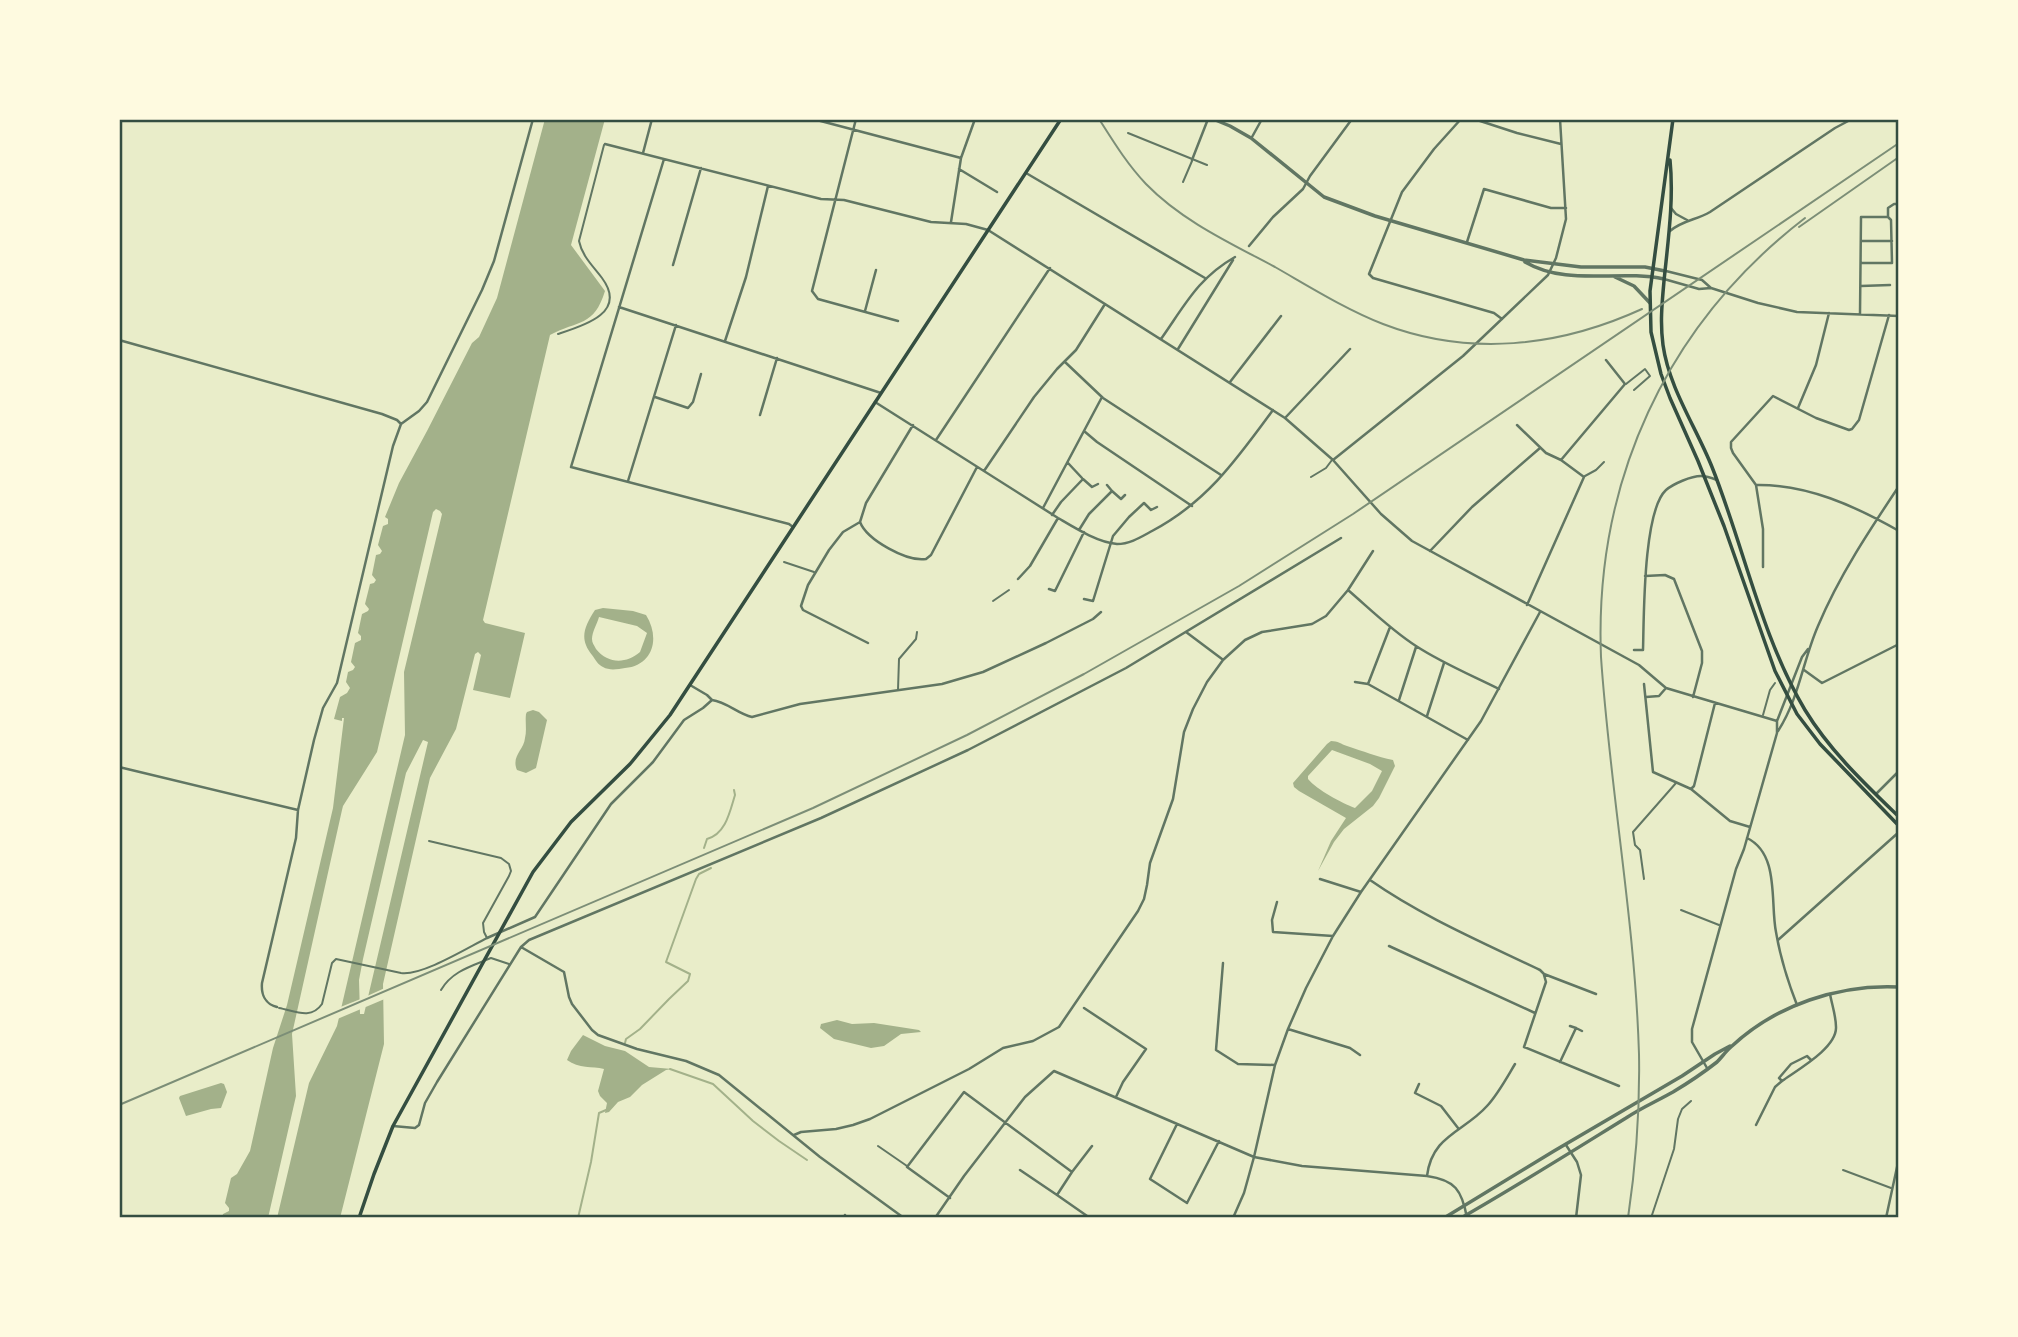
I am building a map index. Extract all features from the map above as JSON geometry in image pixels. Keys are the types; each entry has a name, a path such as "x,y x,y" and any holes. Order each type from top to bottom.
{"main road":[{"path":"359,1218 377,1164 394,1126 533,872 571,822 643,750 670,715 1061,119"},
{"path":"1673,119 1651,276 1651,332 1661,374 1733,549 1765,643 1797,714 1820,744 1899,826"},
{"path":"1669,154 1672,185 1661,317 1663,348 1676,390 1717,480 1766,622 1803,706 1824,738 1899,817"}],"street":[{"path":"533,119 503,232 482,290 427,402 401,424 393,446 337,683 323,708 298,810 296,838 262,983 264,998 277,1007 312,1013 319,1009 334,961 340,959 401,973 417,972 536,917 611,804 653,762 684,720 712,700"},
{"path":"643,153 652,119"},
{"path":"813,119 961,158"},
{"path":"856,119 812,291 818,299 898,321"},
{"path":"951,222 961,158 975,119"},
{"path":"1183,182 1208,119"},
{"path":"1213,119 1251,138 1306,184 1331,200 1390,221 1524,260 1588,267 1652,268 1702,281 1711,288 1774,308 1803,313 1899,316"},
{"path":"1251,138 1262,119"},
{"path":"1249,246 1273,217 1300,193 1352,119"},
{"path":"1453,119 1459,120"},
{"path":"1474,119 1561,144"},
{"path":"1311,477 1326,468 1434,380 1550,272 1564,229 1566,208 1560,119"},
{"path":"1668,233 1680,223 1710,212 1852,119"},
{"path":"1459,120 1408,181 1398,198 1369,270 1370,277 1494,313 1502,319"},
{"path":"1128,133 1207,165"},
{"path":"558,334 586,325 607,308 608,288 581,251 579,241 605,144 821,199 855,202 931,222 974,225 988,230 1050,268 1285,418 1333,460 1397,530 1429,552 1645,669 1666,688 1777,721"},
{"path":"664,159 571,467 793,527"},
{"path":"673,265 701,168"},
{"path":"959,169 997,192"},
{"path":"1026,173 1206,278"},
{"path":"725,341 746,276 768,186"},
{"path":"1466,243 1484,189 1551,208 1566,208"},
{"path":"1861,264 1892,263 1891,220 1888,217 1888,208 1899,204"},
{"path":"1670,207 1687,220"},
{"path":"1860,314 1861,217 1888,217"},
{"path":"1861,241 1892,241"},
{"path":"1161,339 1206,278 1234,257 1178,349"},
{"path":"1524,260 1534,267 1550,272 1588,277 1630,274 1651,276 1699,289 1711,288"},
{"path":"936,440 1050,268"},
{"path":"865,312 876,270"},
{"path":"1613,276 1634,286 1650,303"},
{"path":"1861,286 1890,285"},
{"path":"984,471 1034,397 1056,369 1076,350 1105,303"},
{"path":"619,307 881,393"},
{"path":"1798,408 1816,365 1829,313"},
{"path":"1763,567 1763,529 1756,485 1731,448 1732,440 1771,398 1776,397 1816,418 1849,430 1856,426 1889,315"},
{"path":"1230,382 1281,316"},
{"path":"628,481 676,325"},
{"path":"119,340 382,414 401,424"},
{"path":"1285,418 1350,349"},
{"path":"760,415 777,358"},
{"path":"1606,360 1625,384"},
{"path":"1065,362 1102,397 1222,475"},
{"path":"1561,460 1625,384 1645,369 1650,376 1634,390"},
{"path":"655,397 688,408 693,402 701,374"},
{"path":"1043,508 1102,397"},
{"path":"875,402 1058,518 1081,531 1119,544 1135,540 1166,524 1192,506 1222,475 1273,410"},
{"path":"868,643 803,610 801,606 815,573 843,532 860,522 866,503 914,425"},
{"path":"1517,425 1540,448 1584,477"},
{"path":"1084,431 1192,506"},
{"path":"1429,552 1479,500 1540,448"},
{"path":"1527,605 1584,477 1597,470 1604,462"},
{"path":"1068,463 1092,487 1098,484"},
{"path":"860,522 866,533 878,542 913,558 926,559 931,555 977,466"},
{"path":"1634,650 1643,650 1645,576 1655,512 1665,491 1690,479 1704,476 1717,480"},
{"path":"1052,514 1083,479"},
{"path":"1107,485 1121,499 1125,495"},
{"path":"1756,485 1774,485 1833,498 1899,531"},
{"path":"1777,733 1792,703 1819,622 1839,583 1899,486"},
{"path":"1049,589 1055,591 1089,514 1112,491"},
{"path":"1141,499 1152,510 1157,507"},
{"path":"1084,599 1093,601 1109,542 1144,503"},
{"path":"1018,579 1030,566 1058,518"},
{"path":"394,1126 415,1128 419,1125 425,1103 521,947 536,937 821,818 1027,720 1126,668 1341,538"},
{"path":"794,1135 853,1125 870,1119 969,1069 1003,1048 1033,1041 1054,1031 1064,1022 1144,899 1150,863 1173,799 1188,722 1207,682 1223,660 1245,640 1262,632 1312,624 1326,616 1348,590 1373,551"},
{"path":"784,562 815,573"},
{"path":"1645,576 1665,575 1674,579 1702,651 1702,663 1693,697"},
{"path":"993,601 1009,590"},
{"path":"1348,590 1416,646 1444,663 1499,689"},
{"path":"690,685 712,700 752,716 800,704 942,684 983,672 1046,643 1093,619 1101,612"},
{"path":"1233,1218 1244,1193 1254,1157 1275,1065 1288,1029 1334,936 1361,892 1468,740 1540,612"},
{"path":"1368,684 1390,627"},
{"path":"898,691 899,659 916,639 917,632"},
{"path":"1186,632 1223,660"},
{"path":"1804,670 1822,683 1899,644"},
{"path":"1399,701 1416,646"},
{"path":"1707,1069 1692,1042 1692,1030 1735,869 1747,838 1777,733 1777,721 1801,657 1808,649"},
{"path":"1427,717 1444,663"},
{"path":"1354,682 1368,684 1468,740"},
{"path":"1644,684 1653,772 1691,789 1730,821 1750,827"},
{"path":"1763,716 1770,690 1775,684"},
{"path":"1646,697 1659,696 1666,688"},
{"path":"1691,789 1715,703"},
{"path":"119,767 298,810"},
{"path":"1876,795 1899,771"},
{"path":"1644,879 1640,850 1635,845 1633,832 1676,782"},
{"path":"1778,940 1899,832"},
{"path":"1747,838 1765,855 1770,870 1775,930 1797,1005"},
{"path":"429,841 501,858 509,864 509,877 483,923 487,938"},
{"path":"1320,879 1361,892"},
{"path":"1370,880 1412,908 1544,974 1596,995"},
{"path":"1277,902 1272,920 1273,932 1334,936"},
{"path":"1681,910 1720,925"},
{"path":"1389,946 1535,1013"},
{"path":"521,947 564,972 572,1004 598,1035 706,1068 733,1086 820,1157 904,1218"},
{"path":"441,990 454,974 491,958 510,965"},
{"path":"1223,963 1216,1050 1238,1064 1275,1065"},
{"path":"1544,974 1546,982 1524,1047 1619,1086"},
{"path":"1461,1218 1601,1135 1626,1117 1673,1092 1718,1061 1732,1046 1768,1020 1797,1005 1830,994 1859,988 1899,986"},
{"path":"1756,1125 1774,1087 1834,1040 1837,1030 1830,994"},
{"path":"1084,1008 1146,1049 1116,1097"},
{"path":"1570,1026 1583,1031"},
{"path":"1560,1062 1576,1028"},
{"path":"1288,1029 1350,1048 1360,1055"},
{"path":"1444,1218 1721,1050 1732,1046"},
{"path":"1782,1082 1779,1078 1791,1065 1807,1056 1811,1060"},
{"path":"1427,1176 1429,1163 1437,1147 1486,1108 1515,1064"},
{"path":"935,1218 1025,1097 1054,1071 1254,1157 1302,1166 1448,1180 1462,1197 1467,1216"},
{"path":"1419,1084 1415,1093 1441,1106 1458,1128"},
{"path":"908,1167 964,1092 1073,1172"},
{"path":"1651,1218 1674,1149 1678,1119 1682,1109 1691,1101"},
{"path":"1177,1124 1150,1179 1187,1203 1219,1141"},
{"path":"1566,1144 1581,1175 1576,1218"},
{"path":"878,1146 950,1198"},
{"path":"1057,1195 1092,1146"},
{"path":"1886,1218 1899,1158"},
{"path":"1020,1170 1090,1218"},
{"path":"1843,1170 1892,1189"}],"shaded area":[{"path":"545,119 605,119 571,245 605,291 601,303 590,317 550,335 483,620 485,623 525,633 510,698 473,690 481,655 478,652 475,654 456,729 430,778 383,984 384,1044 340,1218 277,1218 309,1083 337,1026 405,735 404,672 442,514 436,509 433,512 377,752 342,810 292,1034 296,1096 268,1218 222,1218 223,1214 229,1211 225,1203 231,1178 237,1174 250,1151 333,808 344,718 342,721 334,719 340,697 350,688 346,682 348,672 355,667 351,662 355,643 361,640 358,633 362,614 369,609 365,604 370,584 376,580 372,575 376,555 382,551 378,545 383,526 388,524 385,517 399,483 472,343 479,337 497,298","holes":["423,740 428,742 364,1014 360,1014 359,980 363,959 406,773"]},
{"path":"603,608 646,615 653,632 652,649 648,656 635,666 614,669 601,666 588,649 584,638 586,627 595,610","holes":["599,617 637,626 647,633 640,652 629,659 612,660 601,654 593,643"]},
{"path":"533,710 547,720 536,768 526,773 517,770 516,761 524,742 526,714"},
{"path":"1331,741 1338,742 1393,760 1395,766 1379,798 1344,829 1318,871 1331,841 1346,818 1299,791 1293,783","holes":["1332,750 1382,771 1372,791 1355,808 1323,792 1308,779"]},
{"path":"837,1020 852,1024 874,1023 921,1032 901,1034 884,1046 871,1048 834,1039 820,1028 821,1024"},
{"path":"583,1035 605,1046 625,1051 649,1067 672,1069 642,1085 630,1097 618,1102 605,1113 607,1103 598,1091 604,1069 581,1066 567,1060"},
{"path":"221,1083 227,1092 221,1108 186,1116 180,1096"}],"pier":[{"path":"387,987 387,998 335,1020 338,1008 363,998 363,1005 365,997"}],"waterway":[{"path":"704,848 707,839 723,827 735,795 734,790"},
{"path":"625,1043 626,1039 640,1029 688,981 690,974 666,962 696,879 699,874 711,868"},
{"path":"670,1069 713,1084 753,1121 807,1160"},
{"path":"578,1218 599,1113 606,1110"}],"railway":[{"path":"1099,119 1139,176 1175,209 1207,230 1355,312 1383,324 1448,341 1514,343 1579,332 1642,309"},
{"path":"119,1105 813,808 967,735 1084,674 1239,586 1353,514 1899,143"},
{"path":"1799,227 1899,157"},
{"path":"1628,1218 1637,1136 1639,1054 1633,955 1601,657 1602,592 1610,530 1626,469 1648,412 1678,358 1714,307 1756,260 1805,218"}]}
